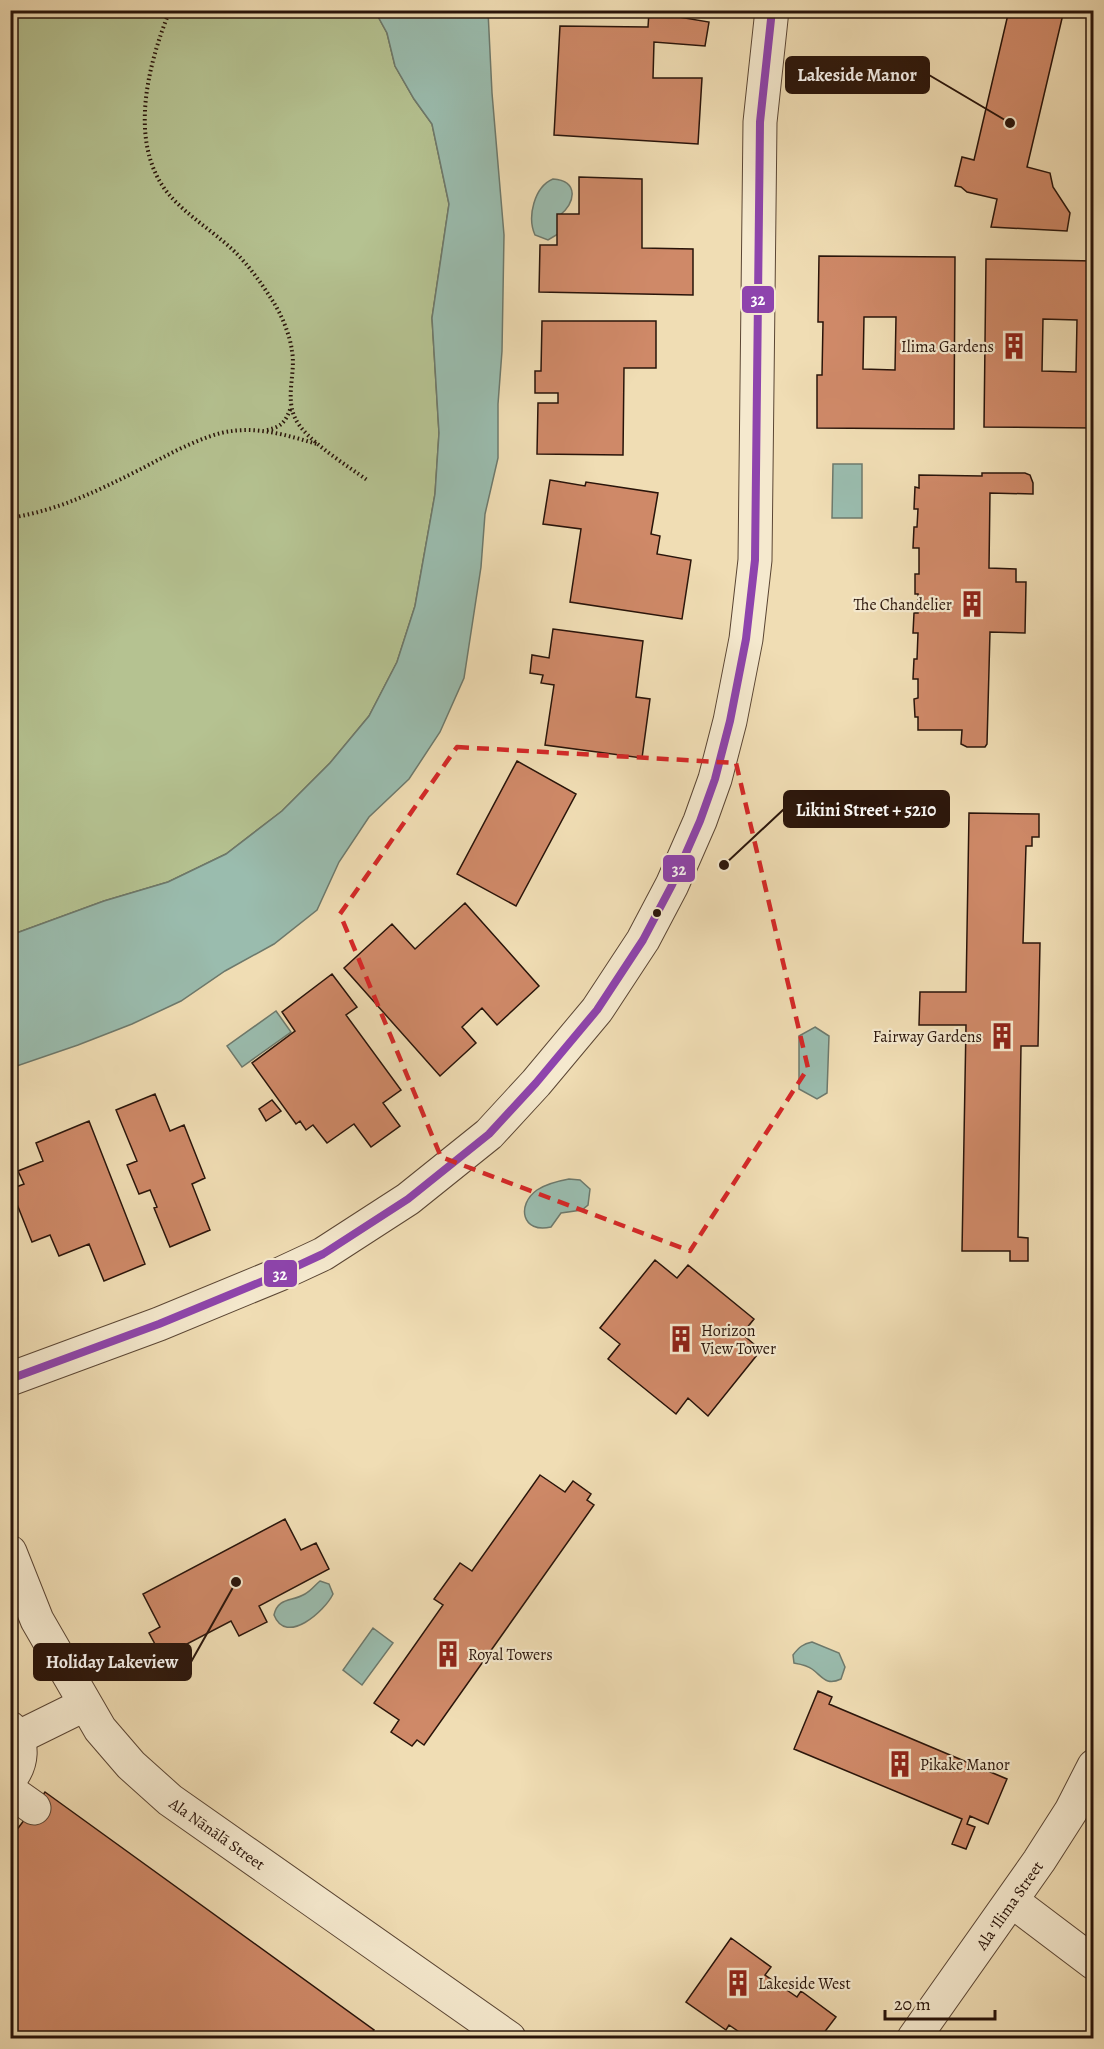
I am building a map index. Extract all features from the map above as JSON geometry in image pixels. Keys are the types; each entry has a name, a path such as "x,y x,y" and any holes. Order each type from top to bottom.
{"street":[{"path":"10,1379 159,1324 280,1274 323,1254 408,1199 489,1134 536,1083 597,1010 643,940 672,885 715,779 730,722 746,639 755,560 760,122 772,10"},
{"name":"Ala Nānālā Street","path":"10,1552 37,1620 84,1705 100,1730 131,1765 170,1800 509,2038"},
{"path":"10,1779 18,1768 21,1757 14,1733 84,1705"},
{"name":"Ala ʻIlima Street","path":"914,2038 1012,1901 1071,1811 1094,1766"},
{"path":"1012,1901 1094,1963"}],"path":[{"path":"10,518 53,510 176,450 203,440 231,431 263,431 278,428 285,422 291,406 292,351 273,301 236,253 175,202 158,180 148,157 145,102 160,33 170,10"},
{"path":"291,406 296,420 317,444 367,480"},
{"path":"263,431 317,444"}],"highlighted area":[{"path":"457,747 736,763 808,1068 690,1251 441,1157 340,914"}],"green space":[{"path":"11,11 375,11 387,33 395,66 432,124 449,204 432,318 439,433 435,494 415,606 397,662 369,716 330,763 282,811 226,854 168,882 104,901 11,935"}],"shaded area":[{"path":"375,11 488,11 492,93 504,235 502,351 498,404 498,458 485,514 481,567 464,678 440,732 409,779 369,817 339,862 317,910 274,944 225,971 181,1001 132,1024 11,1068 11,935 104,901 168,882 226,854 282,811 330,763 369,716 397,662 415,606 435,494 439,433 432,318 449,204 432,124 395,66 387,33"},
{"path":"553,179 567,184 572,193 569,205 559,216 558,234 548,240 535,235 532,211 537,195 546,183"},
{"path":"833,464 862,464 862,518 832,518"},
{"path":"276,1011 291,1032 242,1067 227,1046"},
{"path":"815,1027 829,1036 827,1093 817,1099 799,1089 799,1036"},
{"path":"569,1179 580,1180 590,1189 588,1205 582,1210 561,1213 551,1227 541,1228 528,1222 525,1210 530,1196 544,1186"},
{"path":"320,1581 329,1584 333,1594 322,1609 296,1626 287,1627 280,1624 274,1615 279,1605 307,1593"},
{"path":"373,1628 393,1643 362,1685 343,1670"},
{"path":"812,1642 839,1653 845,1667 841,1679 828,1681 812,1669 794,1663 795,1652"}],"building":[{"path":"1009,10 1064,10 1027,167 1050,173 1053,187 1070,213 1067,231 991,227 997,199 967,192 955,186 962,157 974,160"},
{"path":"649,12 709,22 705,46 654,42 653,78 702,78 698,144 554,135 560,26 648,27"},
{"path":"579,177 642,179 642,248 693,249 693,295 539,292 540,245 557,245 557,214 579,214"},
{"path":"819,256 955,257 954,429 817,428 817,375 822,375 823,322 818,322","holes":["864,317 896,317 895,370 863,369"]},
{"name":"Ilima Gardens","path":"986,259 1094,261 1094,428 984,427","holes":["1043,319 1077,320 1076,372 1042,371"]},
{"path":"542,321 656,321 656,368 624,368 623,455 537,454 538,403 558,403 558,393 535,393 535,371 541,371"},
{"name":"The Chandelier","path":"982,473 1030,475 1033,494 990,493 989,568 1016,569 1016,582 1026,582 1025,633 990,632 987,744 985,747 967,747 961,744 962,730 918,730 918,717 915,717 914,699 918,698 918,679 913,679 914,659 917,659 918,633 913,633 914,613 918,613 915,574 919,574 919,548 913,548 918,509 914,509 915,487 919,488 919,475 982,476"},
{"path":"550,480 585,486 586,482 658,493 651,534 660,536 657,554 691,560 682,619 570,602 581,529 543,524"},
{"path":"553,629 643,641 636,697 650,699 642,758 545,745 554,685 541,683 543,675 530,673 532,655 549,658"},
{"path":"517,761 576,794 516,906 457,874"},
{"name":"Fairway Gardens","path":"969,813 1039,814 1039,837 1032,837 1032,846 1026,846 1023,943 1040,943 1038,1046 1021,1046 1018,1237 1028,1238 1028,1261 1010,1261 1010,1251 962,1251 966,1025 919,1025 920,992 966,992"},
{"path":"465,903 539,986 497,1025 482,1008 462,1027 476,1043 440,1076 344,968 392,924 415,949"},
{"path":"332,974 357,1007 346,1015 401,1090 383,1103 400,1126 371,1147 354,1124 327,1143 313,1125 306,1130 300,1121 296,1124 252,1063 295,1031 282,1012"},
{"path":"155,1094 170,1131 184,1125 205,1178 192,1184 210,1230 170,1247 154,1208 157,1207 150,1190 139,1194 127,1165 137,1161 116,1110"},
{"path":"272,1100 281,1111 266,1121 259,1109"},
{"path":"89,1121 145,1264 104,1281 89,1244 59,1256 50,1235 32,1242 11,1189 24,1184 18,1171 43,1161 36,1143"},
{"name":"Horizon View Tower","path":"655,1260 677,1278 688,1265 754,1319 742,1334 761,1350 708,1416 688,1398 676,1414 608,1359 620,1344 600,1328"},
{"name":"Royal Towers","path":"540,1475 565,1492 573,1481 591,1494 587,1500 594,1505 424,1745 417,1740 412,1746 391,1732 399,1720 374,1703 443,1605 434,1599 460,1563 472,1571"},
{"path":"285,1519 301,1550 316,1543 329,1569 259,1606 267,1622 239,1636 231,1621 162,1657 149,1633 160,1627 143,1594"},
{"name":"Pikake Manor","path":"818,1691 832,1697 829,1704 1007,1779 988,1824 970,1816 967,1824 975,1827 966,1849 952,1844 962,1819 794,1749"},
{"path":"45,1792 374,2030 368,2038 10,2038 10,1839"},
{"name":"Lakeside West","path":"731,1938 771,1967 765,1975 797,1997 801,1991 836,2017 820,2038 748,2038 729,2025 726,2030 686,2002"}],"transit line":[{"name":"32","path":"10,1379 159,1324 280,1274 323,1254 408,1199 489,1134 536,1083 597,1010 643,940 672,885 700,821 715,779 730,721 746,639 755,560 760,122 772,10"}],"place":[{"name":"Lakeside Manor","path":"1010,123"},
{"name":"Ilima Gardens","path":"1014,346"},
{"name":"The Chandelier","path":"972,604"},
{"name":"Likini Street + 5210","path":"724,865"},
{"name":"Fairway Gardens","path":"1002,1036"},
{"name":"Horizon View Tower","path":"681,1339"},
{"name":"Holiday Lakeview","path":"236,1582"},
{"name":"Royal Towers","path":"448,1654"},
{"name":"Pikake Manor","path":"900,1764"},
{"name":"Lakeside West","path":"738,1983"}]}
